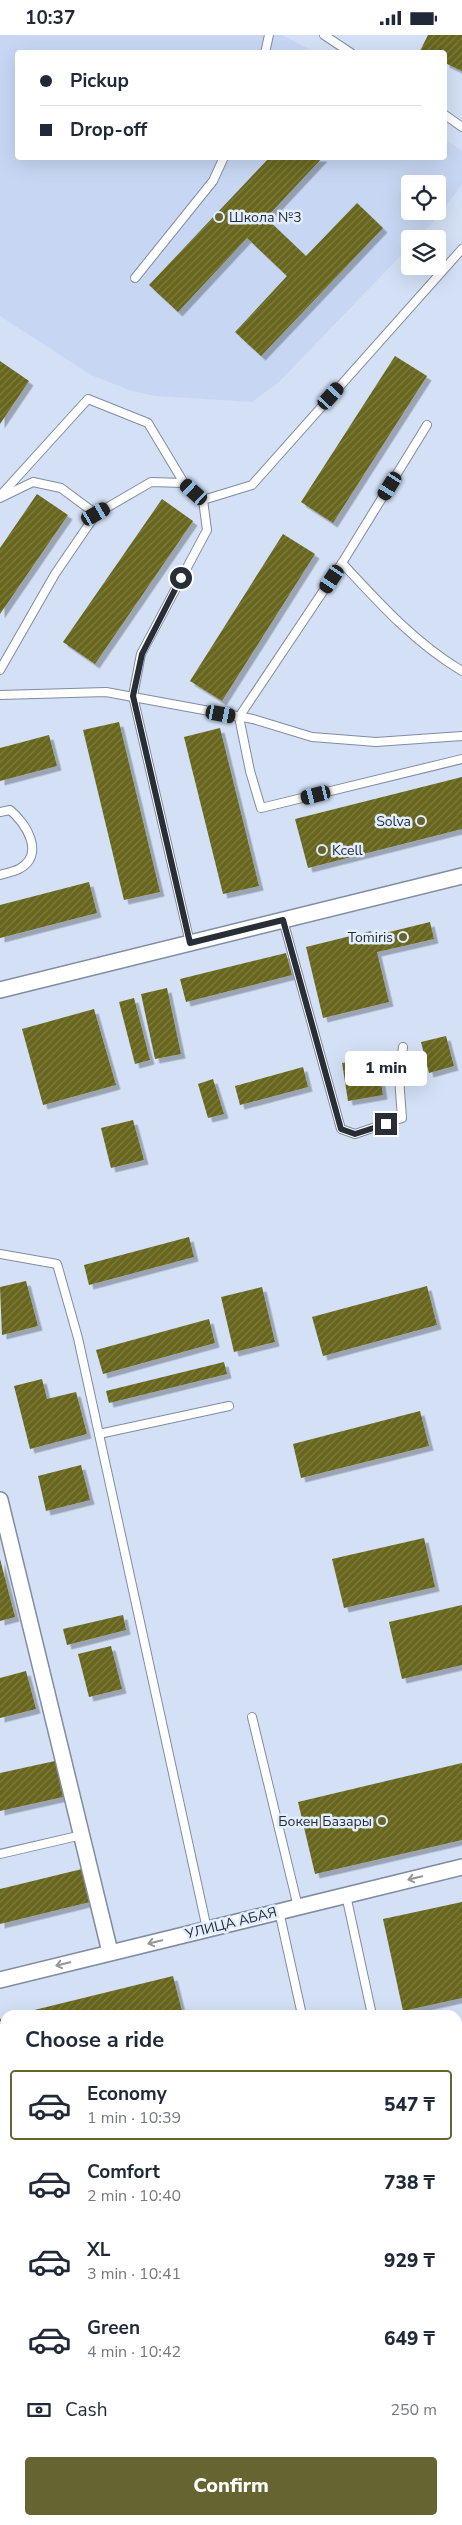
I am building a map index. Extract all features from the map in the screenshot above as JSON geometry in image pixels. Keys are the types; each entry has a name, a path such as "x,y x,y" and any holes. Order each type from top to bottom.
{"street":[{"path":"0,990 462,877"},
{"path":"0,1500 110,1952"},
{"name":"УЛИЦА АБАЯ","path":"0,1980 462,1867"}],"lane":[{"path":"266,50 269,35"},
{"path":"324,35 346,50"},
{"path":"447,116 462,127"},
{"path":"135,278 213,181 223,160"},
{"path":"204,500 252,485 462,249"},
{"path":"0,497 88,399 148,423 184,483 204,500 207,530 142,654 133,696 190,943"},
{"path":"428,425 342,563 239,717 250,771 261,809 462,759"},
{"path":"0,497 33,482 60,488 96,514"},
{"path":"0,671 55,574 96,514 151,482 184,483"},
{"path":"342,563 380,605 434,654 462,671"},
{"path":"0,695 106,692 239,717 312,737 376,742 462,736"},
{"path":"0,812 10,810 22,820 33,841 31,857 20,868 0,875"},
{"path":"283,920 341,1129 355,1134 402,1118 399,1079 403,1047"},
{"path":"0,1254 57,1264 78,1337 207,1929"},
{"path":"99,1434 229,1406"},
{"path":"252,1717 298,1907"},
{"path":"0,1854 82,1835"},
{"path":"346,1895 371,2010"},
{"path":"279,1911 301,2010"}],"shaded area":[{"name":"Школа №3","path":"0,35 282,35 310,50 15,50 15,160 447,160 447,140 462,151 462,185 446,205 446,175 401,175 401,220 434,220 425,230 401,230 401,255 279,382 252,402 155,396 132,391 91,375 0,316"}],"building":[{"path":"428,35 462,35 462,71 447,64 447,50 420,50"},
{"name":"Школа №3","path":"267,160 320,160 266,218 306,256 357,203 383,228 261,356 235,332 287,276 247,238 178,312 149,285"},
{"path":"395,356 427,376 333,523 301,502"},
{"path":"0,361 29,381 0,424"},
{"path":"37,494 68,515 0,614 0,548"},
{"path":"162,499 193,521 95,664 63,642"},
{"path":"283,534 315,554 222,701 190,681"},
{"path":"119,722 160,892 124,900 83,730"},
{"path":"220,728 259,886 223,894 184,737"},
{"path":"49,735 57,766 0,781 0,748"},
{"path":"462,777 462,829 308,868 295,819"},
{"path":"89,882 97,913 0,938 0,905"},
{"path":"430,922 434,939 377,952 389,1002 323,1018 306,947 371,931 373,936"},
{"path":"286,953 292,975 186,1002 180,979"},
{"path":"167,988 181,1054 155,1059 141,994"},
{"path":"134,998 150,1060 135,1064 119,1002"},
{"path":"94,1009 116,1085 43,1105 22,1029"},
{"path":"446,1036 454,1066 429,1073 421,1042"},
{"path":"377,1057 383,1095 348,1101 342,1063"},
{"path":"303,1067 308,1087 240,1105 235,1086"},
{"path":"213,1079 224,1114 208,1118 198,1084"},
{"path":"133,1120 144,1160 111,1168 101,1128"},
{"path":"189,1237 194,1257 89,1285 84,1265"},
{"path":"26,1281 38,1326 2,1335 0,1287"},
{"path":"427,1286 437,1325 323,1356 312,1317"},
{"path":"262,1287 275,1342 234,1352 221,1297"},
{"path":"209,1319 215,1343 103,1374 96,1350"},
{"path":"224,1362 227,1374 109,1403 106,1391"},
{"path":"42,1379 47,1399 76,1392 87,1434 30,1449 14,1386"},
{"path":"420,1411 429,1446 301,1478 293,1444"},
{"path":"81,1465 90,1500 46,1511 38,1476"},
{"path":"424,1538 435,1587 344,1608 332,1559"},
{"path":"0,1559 15,1617 0,1621"},
{"path":"462,1605 462,1665 402,1679 389,1622"},
{"path":"123,1615 126,1630 67,1645 63,1629"},
{"path":"111,1646 122,1689 89,1697 78,1654"},
{"path":"26,1671 36,1709 0,1718 0,1678"},
{"path":"55,1761 63,1797 0,1811 0,1773"},
{"name":"Бокен Базары","path":"462,1763 462,1840 315,1874 298,1802"},
{"path":"82,1869 90,1902 0,1924 0,1889"},
{"path":"462,1902 462,1998 403,2010 383,1919"},
{"path":"173,1976 182,2010 34,2010"}],"place":[{"name":"Школа №3","path":"219,217"},
{"name":"Solva","path":"421,821"},
{"name":"Kcell","path":"322,850"},
{"name":"Tomiris","path":"403,937"},
{"name":"Бокен Базары","path":"382,1821"}],"route":[{"path":"181,578 142,654 133,696 190,943 283,920 341,1129 355,1134 386,1124"}]}
